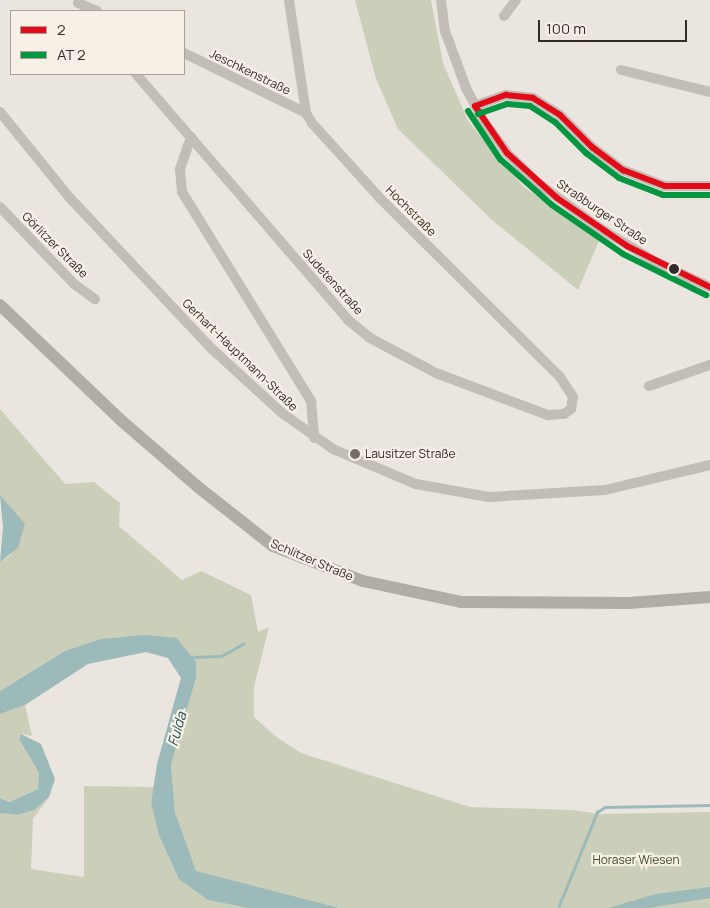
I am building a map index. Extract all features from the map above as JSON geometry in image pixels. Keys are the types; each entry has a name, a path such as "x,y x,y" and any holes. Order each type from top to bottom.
{"main road":[{"name":"Schlitzer Straße","path":"0,305 138,435 273,546 363,582 461,602 629,603 710,597"}],"street":[{"path":"288,0 306,113"},
{"name":"Straßburger Straße","path":"441,0 451,51 475,106 507,153 557,198 627,246 710,288"},
{"path":"504,16 516,0"},
{"path":"79,5 94,10"},
{"name":"Jeschkenstraße","path":"185,53 306,113"},
{"path":"622,70 710,92"},
{"name":"Sudetenstraße","path":"137,75 348,320 370,338 436,373 548,415 564,414 571,409"},
{"path":"475,106 506,95 533,98 560,115 596,152 623,170 665,186 710,186"},
{"name":"Gerhart-Hauptmann-Straße","path":"0,112 70,198 205,341 256,391 314,438 373,468 416,484 489,497 605,490 710,465"},
{"name":"Hochstraße","path":"306,113 379,197 560,377 573,397 571,409"},
{"path":"191,137 180,169 182,192 311,401 314,438"},
{"name":"Görlitzer Straße","path":"0,207 74,284 95,299"},
{"path":"649,386 710,365"}],"green space":[{"path":"355,0 431,0 443,63 468,121 523,186 599,241 578,290 492,220 398,129 376,79"},
{"name":"Horaser Wiesen","path":"0,409 65,484 94,482 120,503 119,526 182,580 201,571 251,595 258,632 269,627 254,687 254,717 275,736 301,753 470,807 573,810 600,814 710,812 710,908 340,908 196,872 175,812 171,765 196,678 196,662 177,638 65,651 0,691 0,562 11,555 0,495"},
{"path":"25,705 32,736 22,734 19,739 39,773 38,789 8,802 0,798 0,714"},
{"path":"84,786 154,787 151,803 208,900 247,908 0,908 0,813 17,815 33,810 49,797 33,819 31,869 84,877"}],"water":[{"path":"0,495 25,524 18,548 0,562 3,527"},
{"name":"Fulda","path":"145,635 177,638 196,662 196,678 171,765 175,812 196,871 340,908 247,908 208,900 179,879 159,835 151,803 157,764 181,678 168,658 146,652 88,664 25,705 0,714 0,691 65,651 101,639"},
{"path":"21,734 41,744 55,779 49,797 34,810 17,815 0,813 0,798 9,802 38,789 39,773 19,739"},
{"path":"710,887 710,898 649,908 608,908 656,894"}],"waterway":[{"path":"189,657 221,656 244,643"},
{"path":"558,908 597,812 605,807 710,805"}],"transit line":[{"name":"2","path":"475,106 506,95 533,98 560,115 592,147 623,170 665,186 710,186"},
{"path":"478,114 507,104 530,106 555,122 586,153 619,178 663,195 710,195"},
{"name":"2","path":"475,106 507,153 557,198 627,246 710,287"},
{"path":"468,111 500,159 552,205 623,254 706,295"}],"place":[{"name":"Lausitzer Straße","path":"355,454"}]}
